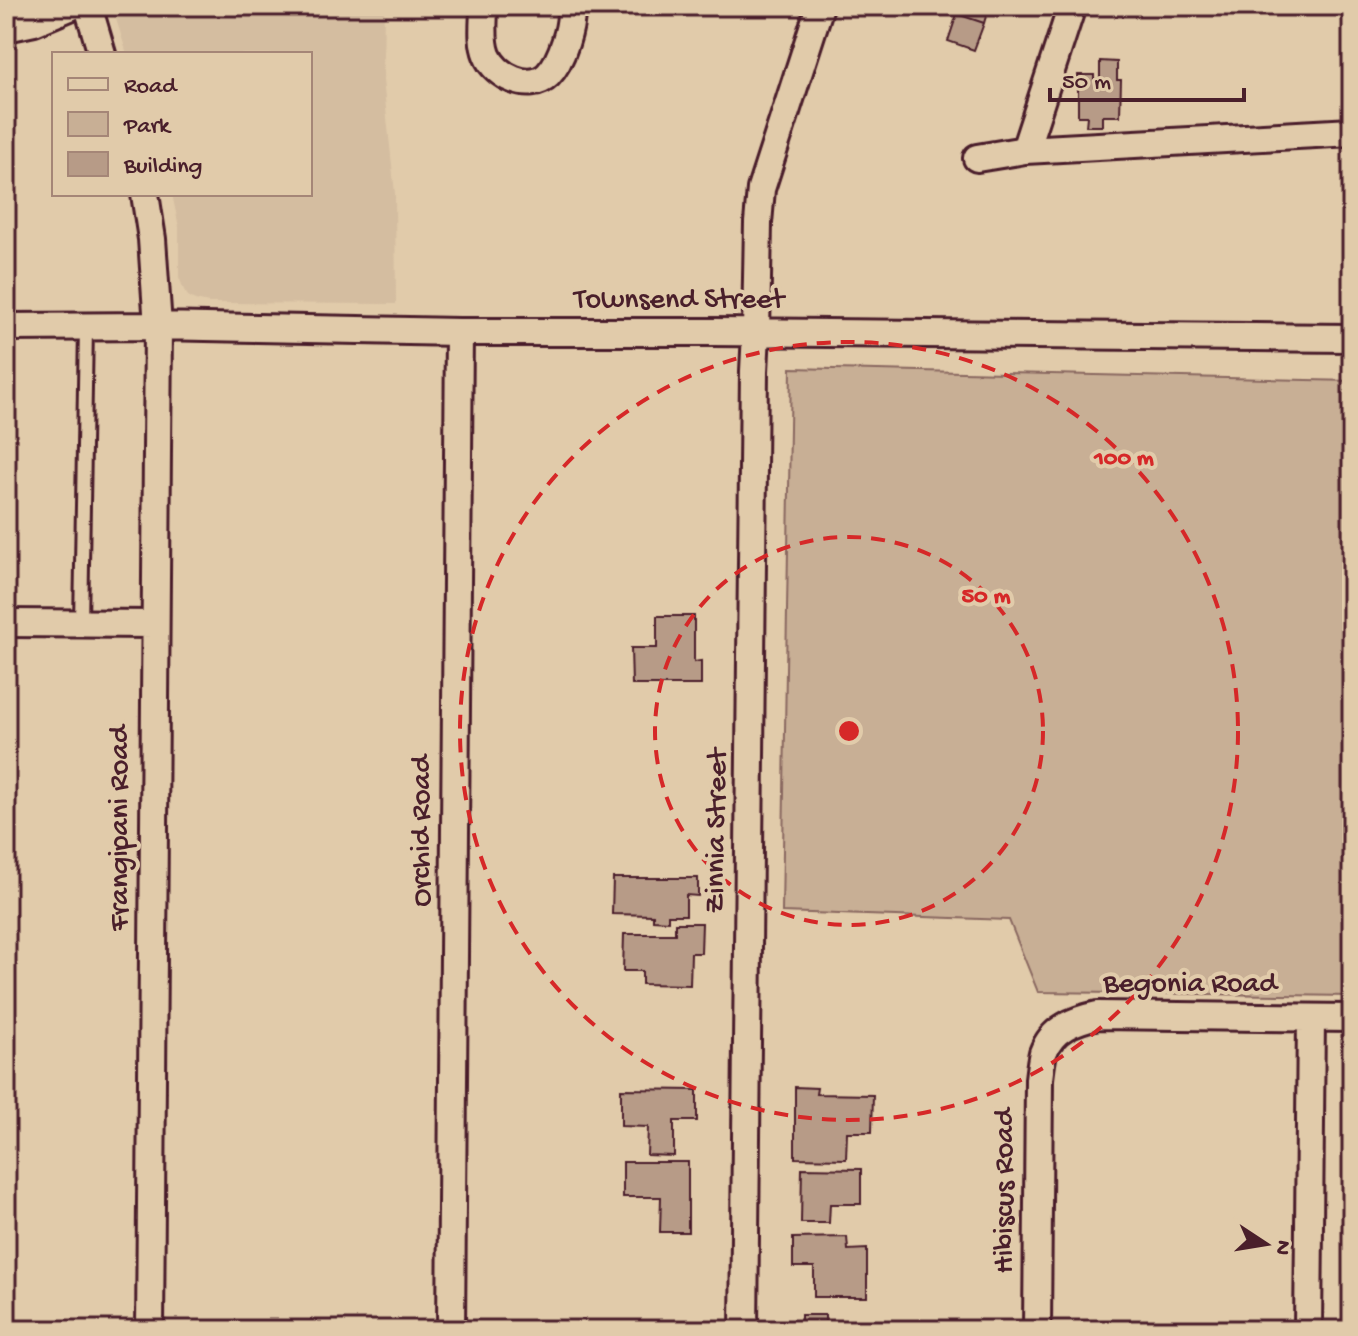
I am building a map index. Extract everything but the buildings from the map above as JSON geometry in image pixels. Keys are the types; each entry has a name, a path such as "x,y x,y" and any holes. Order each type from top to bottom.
{"street":[{"path":"6,28 34,22 72,6"},
{"path":"88,6 101,52"},
{"path":"484,6 487,57 503,76 528,82 548,76 553,67 570,25 570,6"},
{"name":"Zinnia Street","path":"744,1330 758,223 761,189 820,6"},
{"path":"1025,150 1072,6"},
{"path":"977,158 1025,150 1352,132"},
{"name":"Frangipani Road","path":"145,196 152,239 158,326 150,1330"},
{"name":"Townsend Street","path":"6,327 1352,338"},
{"name":"Orchid Road","path":"451,1330 459,332"},
{"path":"6,623 155,624"},
{"name":"Begonia Road","path":"1044,1053 1051,1039 1064,1027 1078,1019 1098,1015 1352,1018"},
{"path":"1308,1330 1311,1018"},
{"name":"Hibiscus Road","path":"1037,1330 1039,1079 1044,1053"}],"lane":[{"path":"81,624 86,327"}],"shaded area":[{"path":"112,6 384,6 383,80 395,194 396,304 209,303 188,296 179,277 179,227 172,196 312,196 312,52 126,52"}],"green space":[{"path":"791,368 1352,381 1352,996 1038,992 1009,920 782,912"}]}
